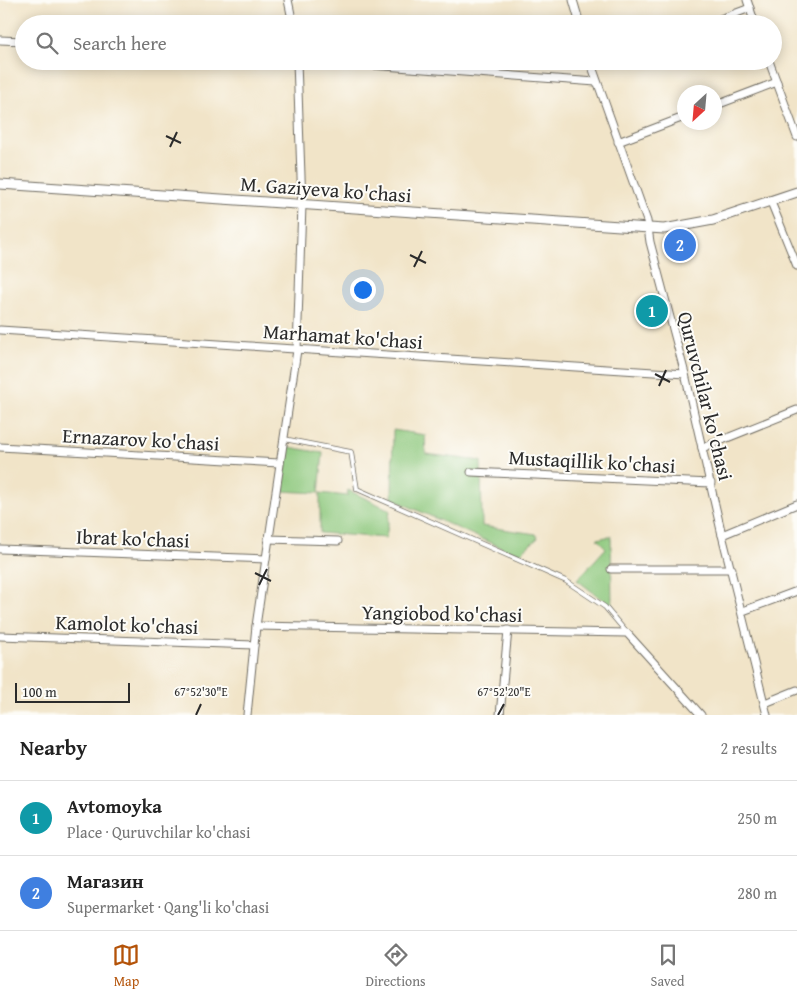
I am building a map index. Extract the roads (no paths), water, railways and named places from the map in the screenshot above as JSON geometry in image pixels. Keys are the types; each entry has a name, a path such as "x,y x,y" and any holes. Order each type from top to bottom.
{"street":[{"path":"288,0 291,15"},
{"path":"573,0 577,15"},
{"path":"747,0 752,15"},
{"path":"731,15 750,8"},
{"path":"0,40 15,41"},
{"path":"247,715 256,626 297,350 302,205 297,70"},
{"path":"437,70 596,82"},
{"name":"Quruvchilar ko'chasi","path":"593,70 649,229 650,242 685,374 722,535 743,611 768,715"},
{"path":"772,70 797,137"},
{"path":"722,103 777,82"},
{"path":"618,142 677,120"},
{"name":"M. Gaziyeva ko'chasi","path":"0,184 649,229 664,229 697,224 771,202 797,192"},
{"path":"771,202 797,266"},
{"name":"Marhamat ko'chasi","path":"0,330 685,374"},
{"path":"702,448 797,410"},
{"name":"Ernazarov ko'chasi","path":"0,447 279,463"},
{"name":"Mustaqillik ko'chasi","path":"471,472 711,483"},
{"path":"722,535 797,504"},
{"path":"268,540 338,541"},
{"name":"Ibrat ko'chasi","path":"0,549 266,559"},
{"path":"611,569 732,569"},
{"path":"743,611 797,592"},
{"name":"Yangiobod ko'chasi","path":"256,626 627,633"},
{"path":"500,715 508,630"},
{"path":"627,633 701,715"},
{"name":"Kamolot ko'chasi","path":"0,636 254,645"},
{"path":"765,703 797,690"}],"lane":[{"path":"284,439 351,452 357,490 566,581 605,607 627,633"}],"place":[{"name":"Магазин","path":"680,245"},
{"name":"Avtomoyka","path":"652,311"}]}
